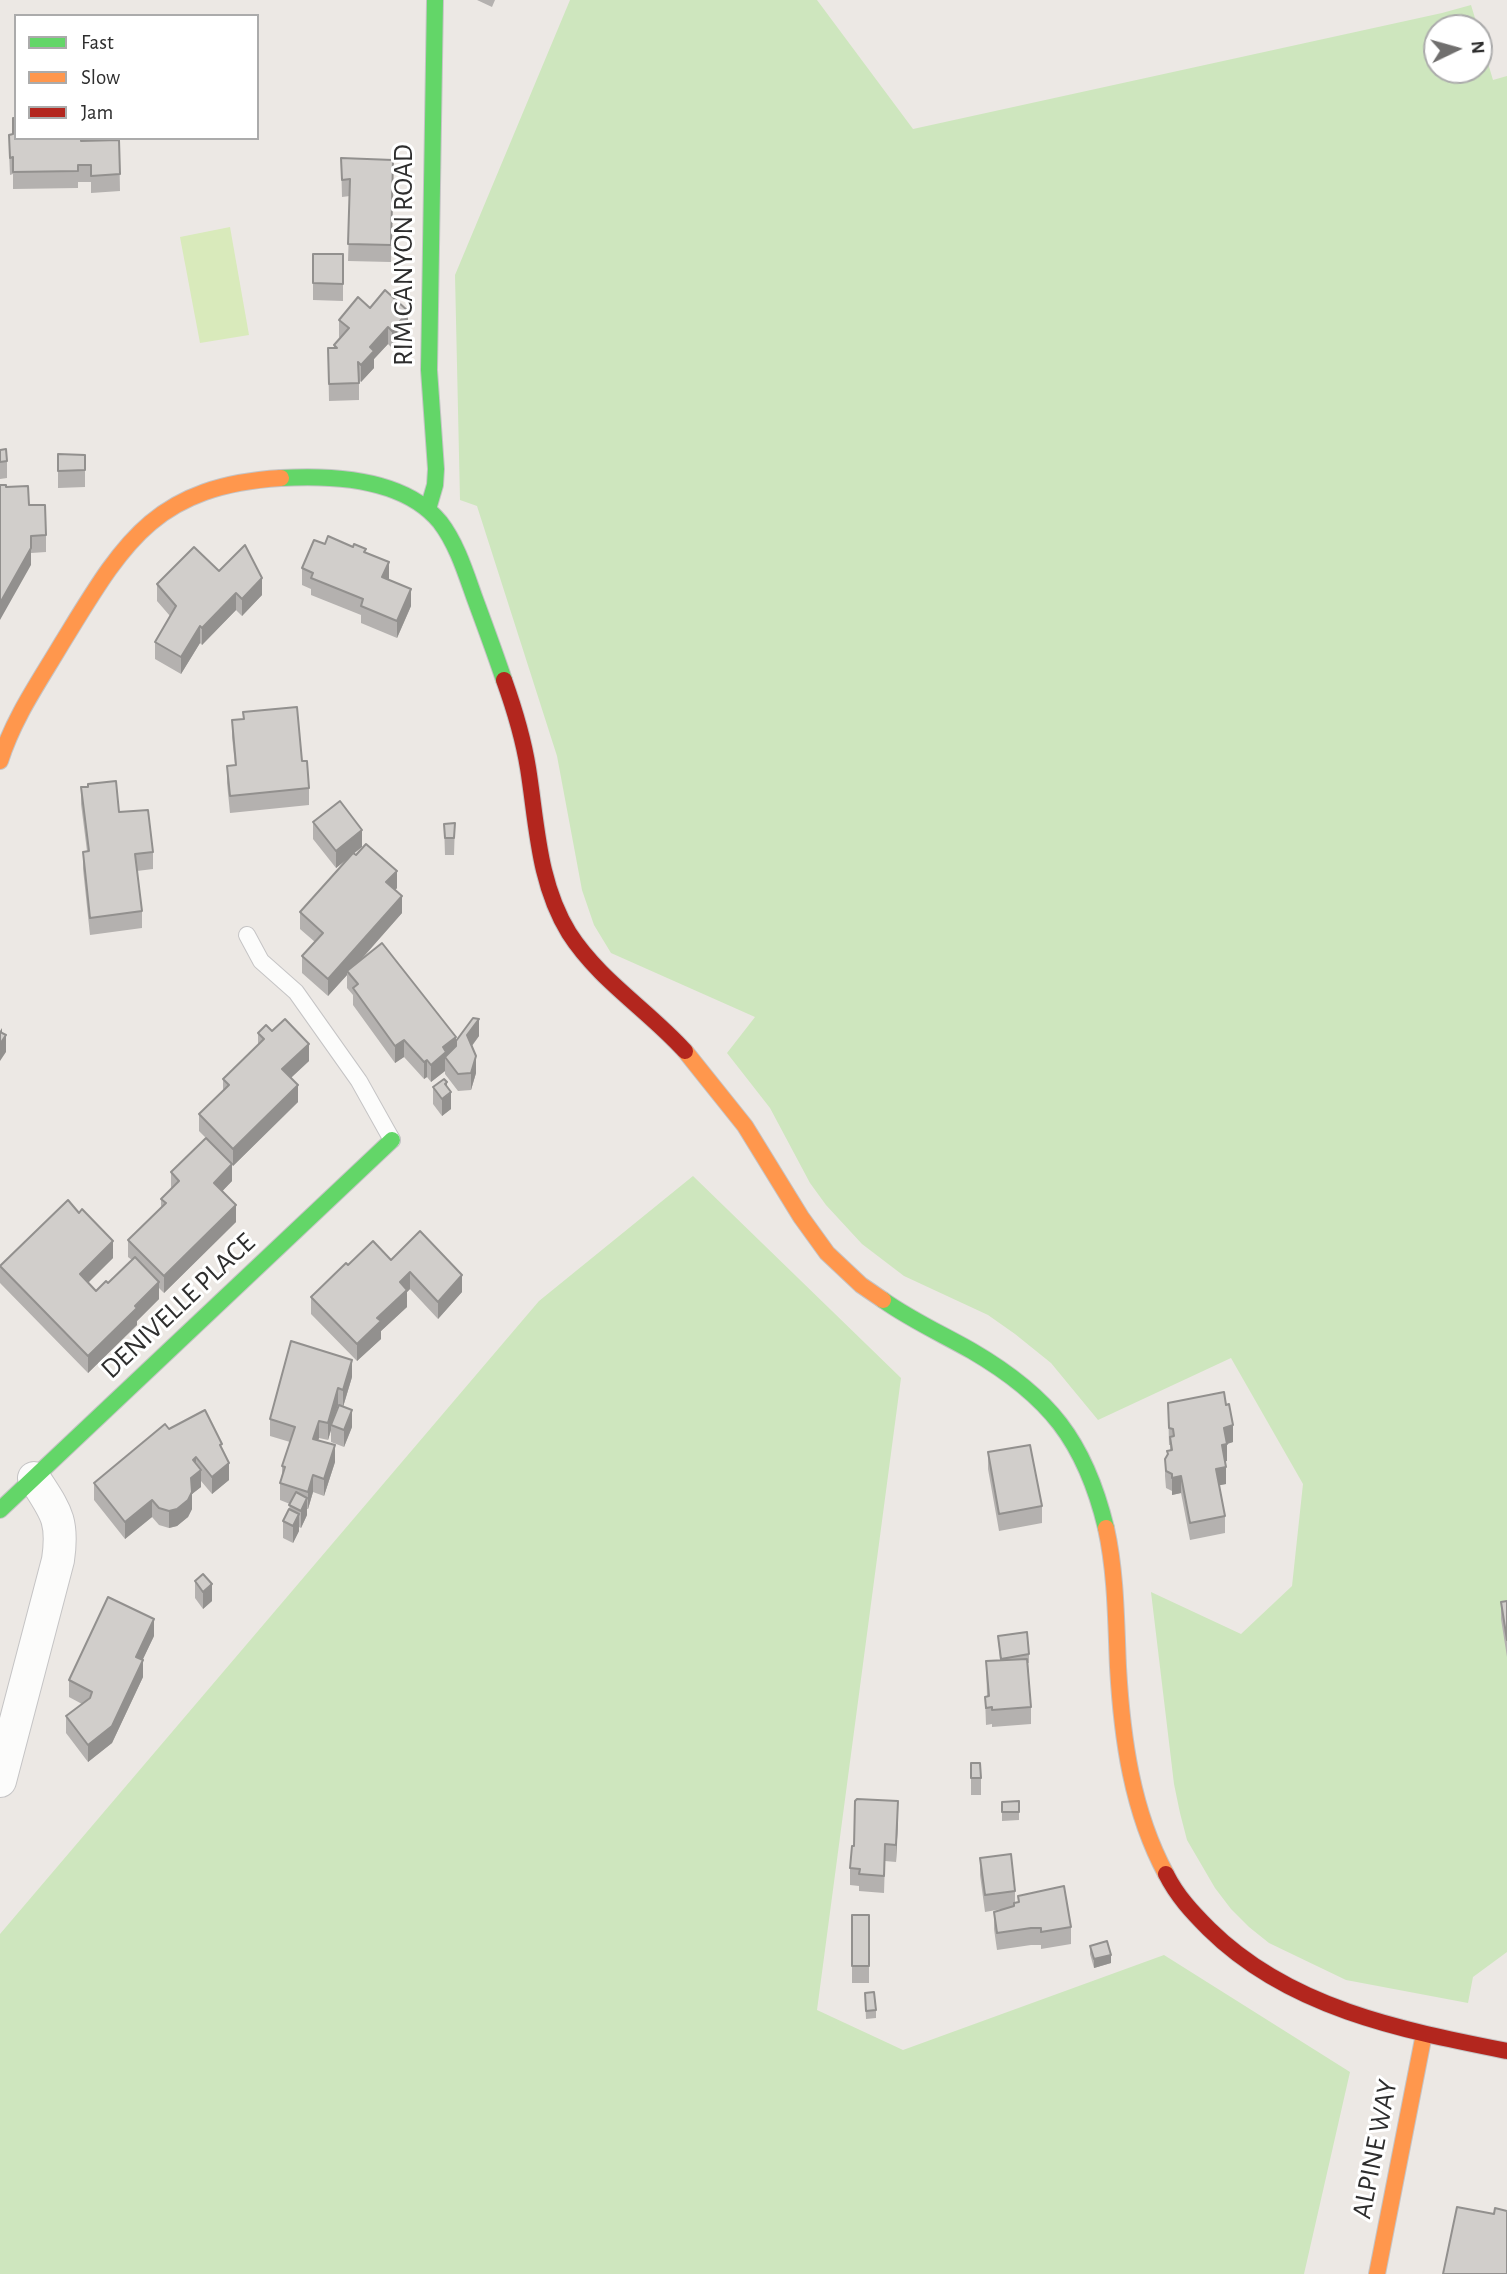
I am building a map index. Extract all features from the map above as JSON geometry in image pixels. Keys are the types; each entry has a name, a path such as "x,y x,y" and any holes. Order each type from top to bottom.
{"street":[{"name":"RIM CANYON ROAD","path":"428,509 435,485 436,469 429,370 435,0"},
{"path":"0,761 14,724 91,595 127,542 167,507 227,485 273,478 322,476 359,482 398,493 428,509 442,524 457,554 514,705 526,752 542,862 555,908 580,950 610,984 657,1023 704,1074 756,1142 802,1223 839,1268 862,1287 993,1364 1033,1394 1057,1417 1075,1443 1099,1498 1107,1528 1128,1763 1141,1816 1156,1856 1175,1890 1192,1913 1236,1954 1284,1986 1321,2004 1354,2016 1424,2034 1507,2051"},
{"name":"DENIVELLE PLACE","path":"0,1510 392,1140"},
{"path":"0,1781 58,1560 62,1534 57,1514 34,1478"},
{"name":"ALPINE WAY","path":"1377,2274 1424,2034"}],"lane":[{"path":"247,935 261,961 296,992 359,1081 392,1140"}],"green space":[{"path":"570,0 817,0 913,129 1423,17 1423,84 1493,84 1493,80 1507,76 1507,1952 1473,1977 1468,2003 1346,1980 1269,1943 1231,1909 1215,1888 1187,1840 1174,1784 1151,1592 1241,1634 1292,1586 1303,1484 1231,1358 1098,1420 1051,1363 1015,1334 988,1315 904,1276 862,1244 826,1205 810,1183 770,1108 727,1053 755,1017 611,953 594,925 582,890 557,756 477,506 460,500 455,275"},
{"path":"1471,5 1474,14 1437,14 1442,13"},
{"path":"230,227 249,335 200,343 180,237"},
{"path":"693,1176 901,1378 817,2010 903,2050 1164,1955 1350,2072 1304,2274 0,2274 0,1934 539,1301"}],"building":[{"path":"14,118 14,140 119,140 120,174 91,176 91,165 78,165 78,171 13,172 9,135 13,134"},
{"path":"341,158 393,160 391,245 348,244 350,179 342,180"},
{"path":"313,254 343,254 343,284 313,283"},
{"path":"385,290 408,311 392,331 388,327 370,347 374,351 361,365 358,362 359,383 329,384 328,348 337,348 334,345 349,328 339,320 358,297 370,308"},
{"path":"6,449 7,461 0,462 0,450"},
{"path":"58,454 85,455 85,470 58,471"},
{"path":"0,485 28,486 29,505 45,505 46,535 31,536 31,548 0,603"},
{"path":"328,536 353,547 354,544 366,549 364,552 389,562 382,577 411,589 397,621 361,606 363,599 311,578 313,573 302,568 314,540 325,544"},
{"path":"245,545 262,578 242,599 236,593 202,628 200,626 181,657 155,642 176,606 157,584 194,547 219,571"},
{"path":"297,707 302,761 307,761 309,788 230,796 227,766 236,765 232,720 244,719 243,712"},
{"path":"116,781 119,812 148,810 153,852 135,854 142,911 90,918 83,852 89,851 81,787"},
{"path":"340,801 362,830 336,851 313,822"},
{"path":"455,823 454,838 445,838 444,824"},
{"path":"366,844 397,871 386,882 402,896 328,979 302,956 323,933 300,912 353,853 356,855"},
{"path":"382,943 456,1037 443,1047 446,1052 431,1065 427,1060 424,1062 404,1040 395,1046 353,988 358,984 347,971"},
{"path":"473,1018 479,1019 467,1035 476,1056 471,1073 458,1074 445,1057 456,1046 456,1041"},
{"path":"285,1019 309,1044 282,1069 298,1085 233,1149 199,1114 229,1085 223,1079 264,1039 258,1033 266,1025 272,1031"},
{"path":"0,1032 6,1035 0,1044"},
{"path":"444,1079 451,1092 442,1099 433,1087"},
{"path":"206,1138 232,1164 214,1183 236,1205 164,1276 128,1240 166,1203 161,1199 179,1181 171,1172"},
{"path":"68,1200 79,1213 82,1209 113,1241 80,1274 96,1291 135,1257 159,1282 135,1306 137,1308 88,1356 0,1266"},
{"path":"420,1231 462,1275 438,1302 410,1272 400,1282 407,1290 377,1318 381,1321 357,1344 311,1297 373,1241 391,1260"},
{"path":"291,1341 352,1360 343,1390 338,1388 328,1423 319,1421 313,1439 335,1445 324,1479 313,1475 308,1492 280,1483 285,1467 282,1466 295,1427 270,1419"},
{"path":"1224,1392 1233,1425 1224,1428 1227,1444 1222,1445 1226,1467 1216,1469 1225,1516 1190,1523 1181,1476 1172,1478 1172,1474 1166,1471 1167,1451 1172,1450 1170,1437 1174,1436 1173,1429 1169,1428 1168,1403"},
{"path":"339,1405 352,1410 344,1430 331,1425"},
{"path":"205,1410 229,1463 212,1477 196,1457 193,1460 201,1470 191,1478 192,1492 188,1500 177,1509 169,1511 159,1508 152,1500 125,1522 94,1483 165,1424 169,1429"},
{"path":"1030,1445 1042,1506 999,1514 988,1452"},
{"path":"296,1492 307,1498 301,1511 289,1505"},
{"path":"289,1509 299,1514 293,1526 283,1521"},
{"path":"203,1574 212,1584 203,1592 195,1581"},
{"path":"108,1597 154,1619 136,1657 143,1660 112,1726 88,1745 66,1716 90,1698 92,1692 69,1680"},
{"path":"1507,1601 1507,1640 1501,1602"},
{"path":"1027,1632 1029,1654 1001,1659 998,1636"},
{"path":"1027,1659 1031,1707 992,1710 992,1707 986,1708 985,1697 989,1696 986,1661"},
{"path":"971,1763 980,1763 981,1778 971,1778"},
{"path":"857,1799 898,1801 896,1845 885,1844 884,1876 859,1874 860,1869 850,1868"},
{"path":"1019,1801 1019,1812 1002,1812 1002,1802"},
{"path":"1011,1854 1015,1891 985,1895 980,1858"},
{"path":"1064,1886 1071,1927 1041,1932 1041,1928 1031,1928 997,1933 994,1912 1014,1906 1014,1903 1019,1902 1018,1896"},
{"path":"852,1915 869,1915 869,1966 852,1966"},
{"path":"1107,1941 1111,1955 1094,1959 1090,1946"},
{"path":"874,1992 876,2010 866,2011 865,1993"},
{"path":"1457,2207 1494,2214 1495,2208 1507,2211 1507,2274 1443,2274"}],"traffic: fast":[{"path":"428,509 435,485 436,469 429,370 435,0"},
{"path":"281,478 323,477 366,482 407,496 425,507 440,522 456,549 504,680"},
{"path":"0,1510 392,1140"},
{"path":"883,1300 999,1368 1043,1404 1075,1446 1087,1470 1106,1528"}],"traffic: slow":[{"path":"0,761 20,715 84,608 124,549 146,526 201,493 237,483 281,478"},
{"path":"685,1051 745,1126 801,1217 827,1253 861,1285 883,1300"},
{"path":"1106,1528 1114,1580 1120,1694 1126,1747 1137,1800 1154,1850 1166,1874"},
{"path":"1377,2274 1424,2034"}],"traffic: jam":[{"path":"504,680 526,756 540,853 559,914 581,950 685,1051"},
{"path":"1166,1874 1185,1903 1240,1956 1310,1997 1387,2024 1507,2051"}]}
